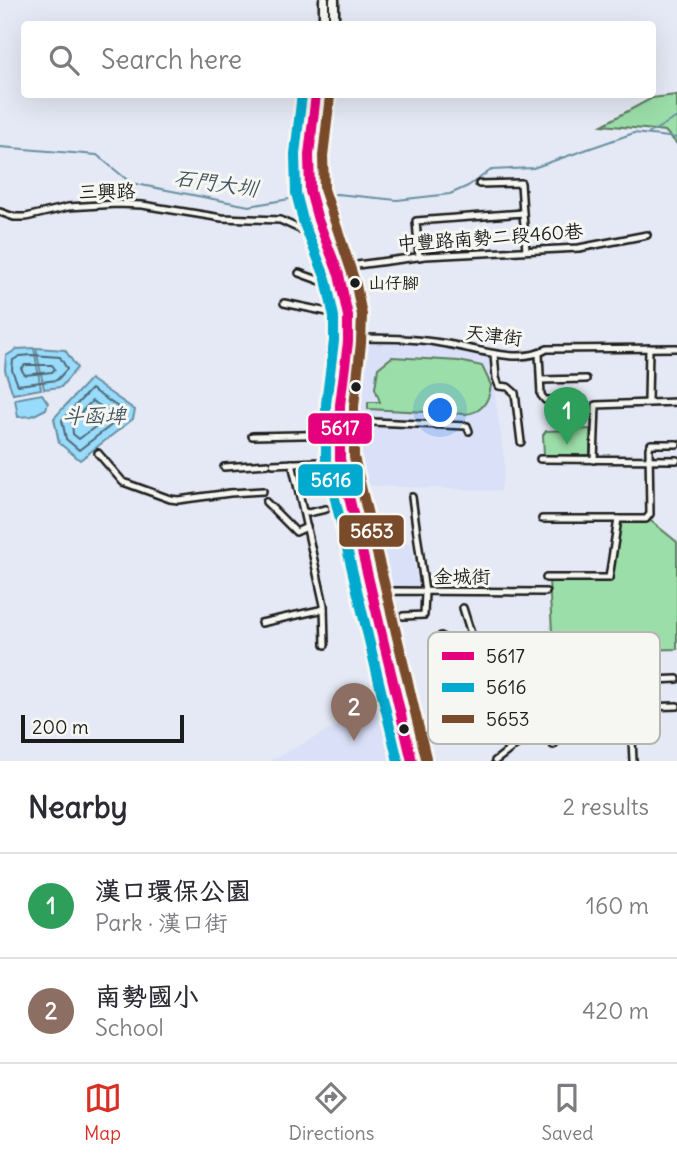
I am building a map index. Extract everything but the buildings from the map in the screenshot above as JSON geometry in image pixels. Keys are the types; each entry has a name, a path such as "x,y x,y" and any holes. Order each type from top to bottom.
{"main road":[{"path":"324,0 324,21"},
{"path":"334,0 334,21"},
{"path":"316,98 310,149 311,195 325,241 355,301 340,459 412,761"},
{"path":"326,98 321,139 320,187 327,221 336,246 352,338 348,421 343,434 379,594 423,761"}],"street":[{"path":"479,184 521,183 526,250"},
{"name":"三興路","path":"0,212 14,217 26,217 68,208 142,205 222,218 280,220 336,246"},
{"path":"419,257 415,221 523,213"},
{"name":"中豐路南勢二段460巷","path":"340,267 419,257 579,248 647,235"},
{"path":"299,273 329,284 342,285"},
{"path":"284,303 347,316"},
{"name":"天津街","path":"352,338 440,342 494,354 539,354 547,349 677,348"},
{"path":"648,402 649,348"},
{"path":"494,354 499,386 508,387 515,393 522,442"},
{"path":"539,354 541,395 545,400 583,400"},
{"path":"541,380 586,379"},
{"path":"594,460 596,405 677,402"},
{"path":"348,421 467,426 469,431"},
{"path":"252,436 343,434"},
{"path":"542,519 646,519 650,514 651,444 677,444"},
{"path":"98,453 123,482 170,499 263,491"},
{"path":"224,467 340,459"},
{"path":"540,460 677,460"},
{"path":"292,463 324,609 325,645"},
{"path":"403,616 424,615 425,592 412,497"},
{"path":"266,502 296,532 307,527"},
{"path":"303,511 308,513 326,509"},
{"path":"546,578 609,578 618,519"},
{"name":"金城街","path":"379,594 391,591 546,592"},
{"path":"463,608 472,632"},
{"path":"261,623 324,609"},
{"path":"495,761 517,744"}],"shaded area":[{"path":"360,342 432,345 489,355 505,466 501,491 359,485 351,438"},
{"path":"411,543 419,588 381,590 371,549"},
{"path":"382,710 392,710 403,761 270,761 350,719 364,720"}],"green space":[{"path":"677,95 677,144 665,131 602,125 652,98"},
{"path":"392,357 459,361 482,366 491,385 488,397 480,409 465,414 368,409 368,402 380,402 375,388 378,368"},
{"path":"590,429 590,455 544,455 543,435 546,431"},
{"path":"651,521 677,542 677,649 660,649 660,632 552,632 549,580 611,580 621,522"}],"water":[{"name":"斗函埤","path":"34,348 41,389 13,394 5,370 6,356 17,349"},
{"path":"36,348 65,350 77,368 61,387 44,389"},
{"name":"斗函埤","path":"90,379 135,410 133,419 80,460 59,443 54,418"},
{"name":"斗函埤","path":"42,394 48,403 46,409 32,416 18,417 15,399"}],"waterway":[{"path":"648,134 677,117"},
{"name":"石門大圳","path":"323,195 397,200 450,194 468,186 491,170 533,168 634,133 677,138"},
{"name":"石門大圳","path":"0,147 97,155 131,183 249,206 307,196"}],"transit line":[{"name":"5616","path":"302,98 295,154 296,193 304,224 326,279 334,317 334,341 326,404 326,461 398,761"},
{"name":"5617","path":"316,98 309,155 310,191 339,275 348,316 348,342 340,405 340,459 412,761"},
{"name":"5653","path":"330,98 323,156 324,189 356,285 362,315 354,406 354,457 426,758"}],"place":[{"name":"山仔腳","path":"355,283"},
{"name":"漢口環保公園","path":"567,445"},
{"name":"南勢國小","path":"354,741"}]}
